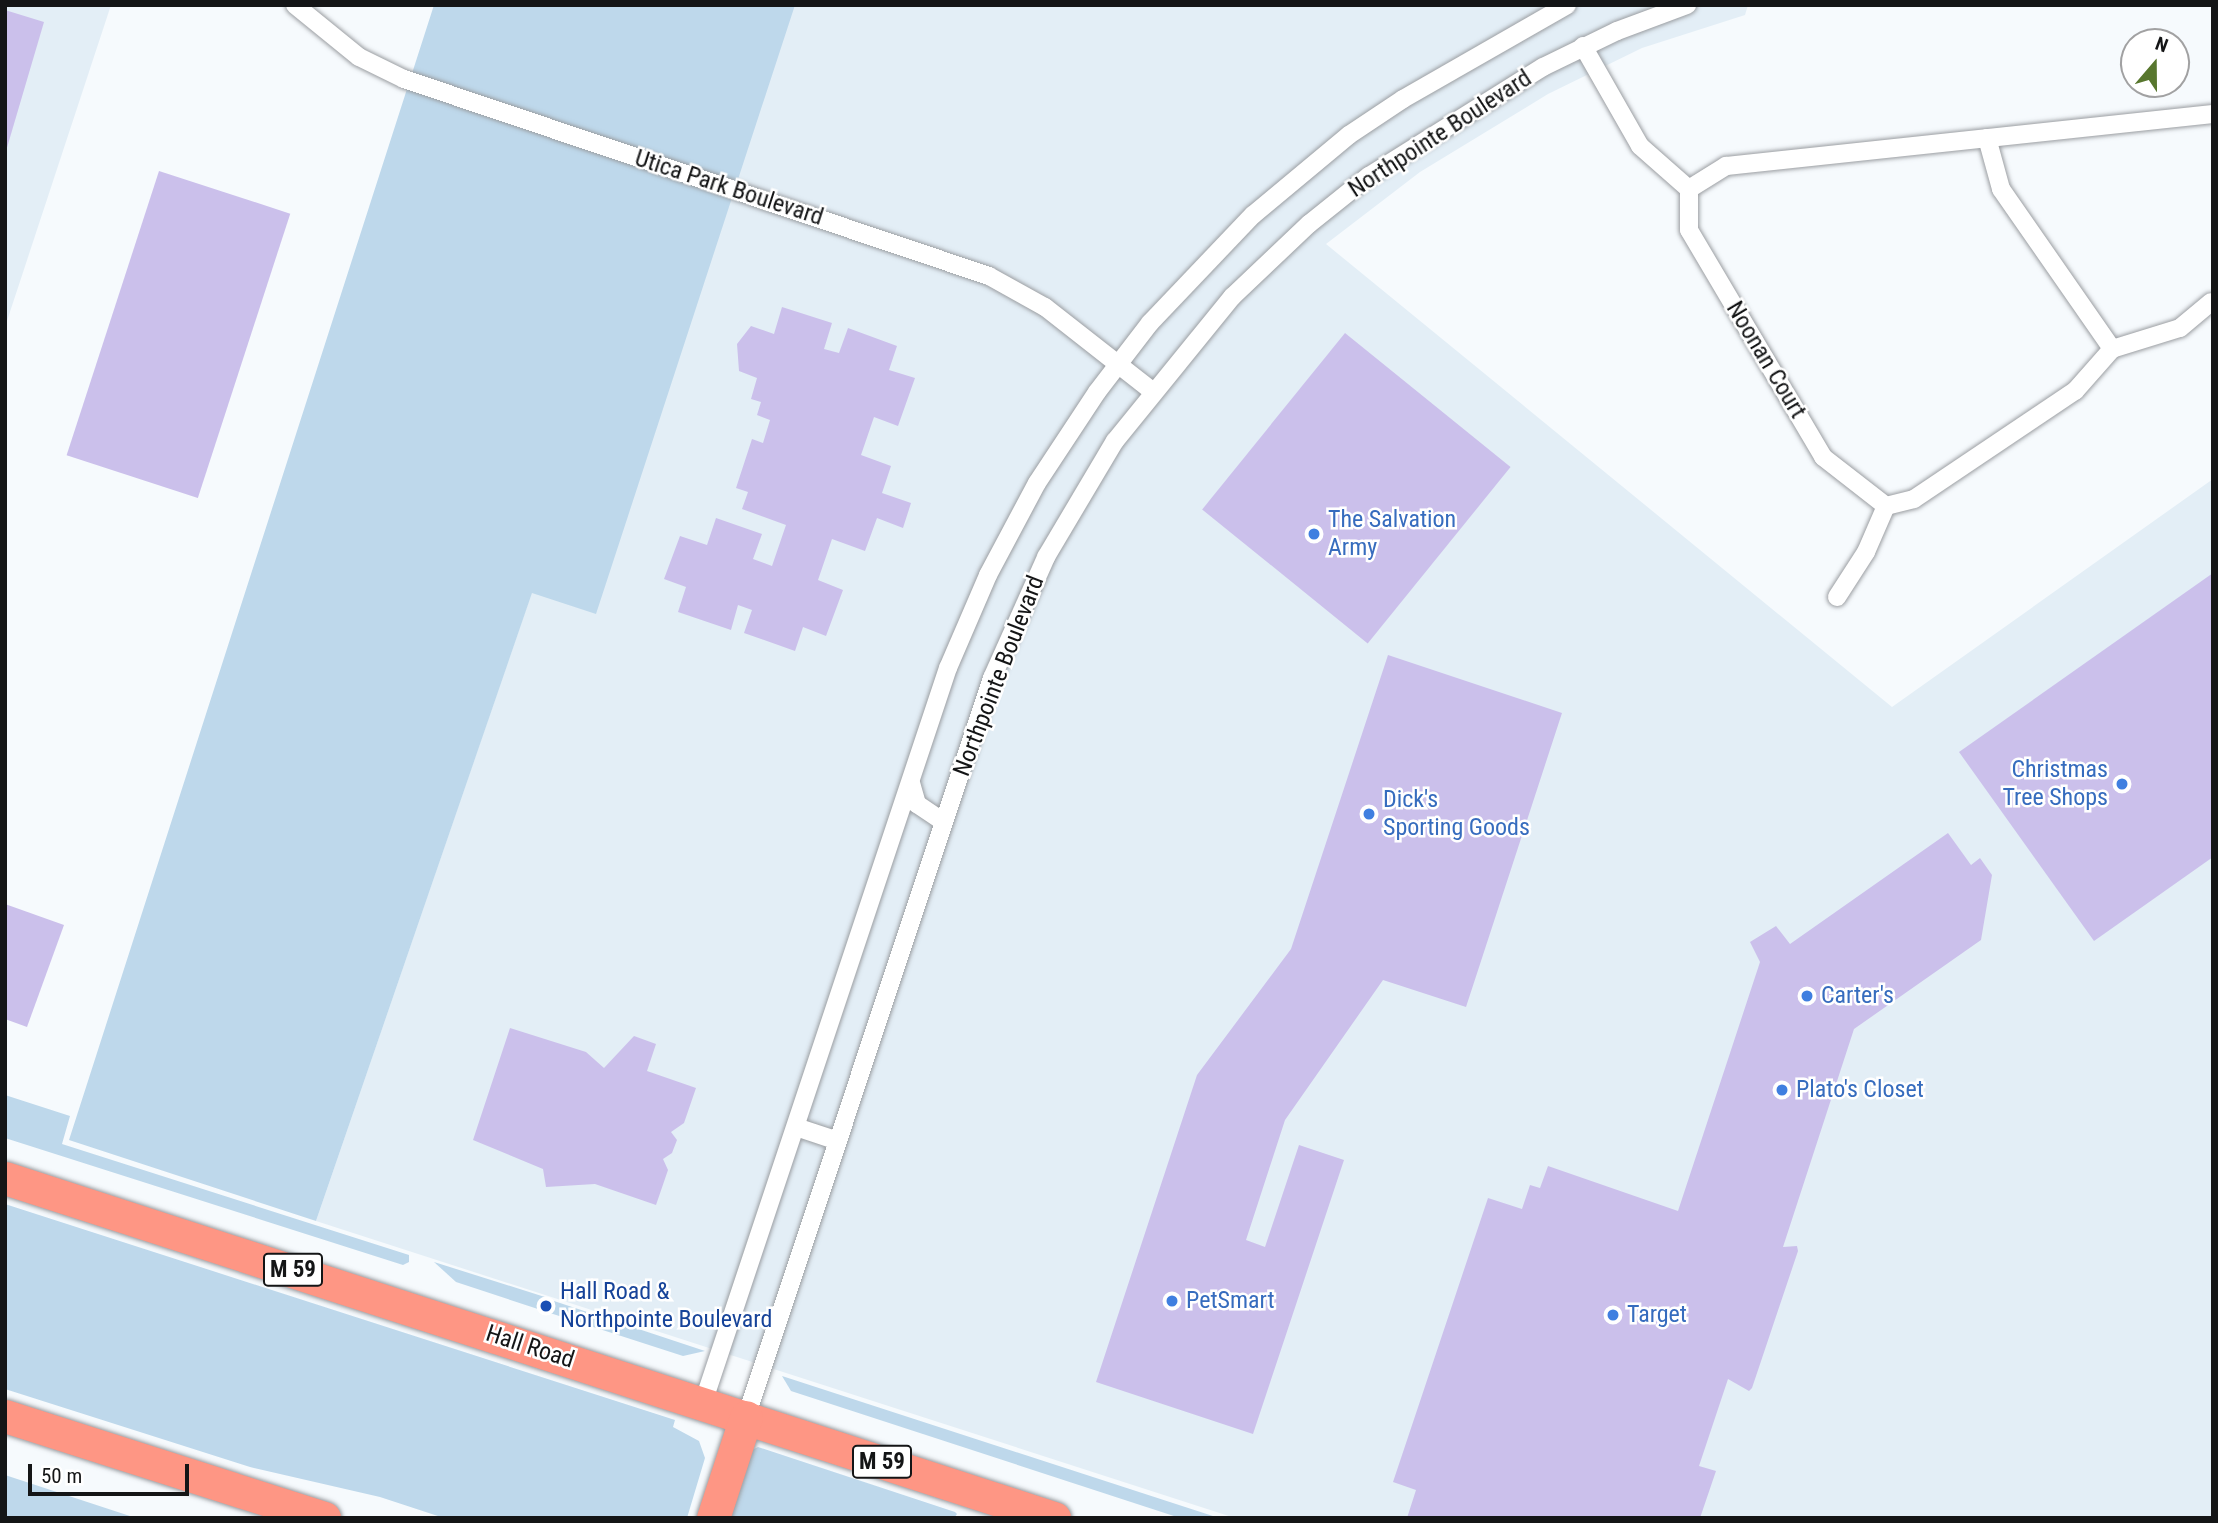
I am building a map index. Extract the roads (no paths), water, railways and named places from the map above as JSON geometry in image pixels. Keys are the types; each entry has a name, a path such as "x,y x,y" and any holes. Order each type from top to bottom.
{"highway":[{"name":"Hall Road","path":"5,1178 703,1403 1006,1512 1054,1518"},
{"path":"5,1416 324,1518"},
{"path":"713,1518 746,1418"}],"street":[{"name":"Utica Park Boulevard","path":"295,5 359,57 404,79 989,276 1037,301 1152,391"},
{"name":"Northpointe Boulevard","path":"703,1403 948,668 1003,544 1049,464 1118,363 1229,238 1340,143 1430,82 1567,5"},
{"name":"Northpointe Boulevard","path":"746,1418 992,678 1033,582 1098,467 1152,391 1232,297 1338,200 1462,114 1583,46 1687,5"},
{"path":"1583,46 1640,146 1689,189 1726,166 2213,114"},
{"path":"1987,138 2001,189 2112,349"},
{"name":"Noonan Court","path":"1689,189 1689,230 1823,457 1886,506"},
{"path":"1837,597 1866,552 1886,506 1913,499 2075,391 2112,349 2180,328 2211,302"},
{"path":"911,783 916,804 944,822"},
{"path":"796,1128 838,1141"}],"place":[{"name":"The Salvation Army","path":"1314,534"},
{"name":"Christmas Tree Shops","path":"2122,784"},
{"name":"Dick's Sporting Goods","path":"1369,814"},
{"name":"Carter's","path":"1807,996"},
{"name":"Plato's Closet","path":"1782,1090"},
{"name":"PetSmart","path":"1172,1301"},
{"name":"Hall Road & Northpointe Boulevard","path":"546,1306"},
{"name":"Target","path":"1613,1315"}]}
